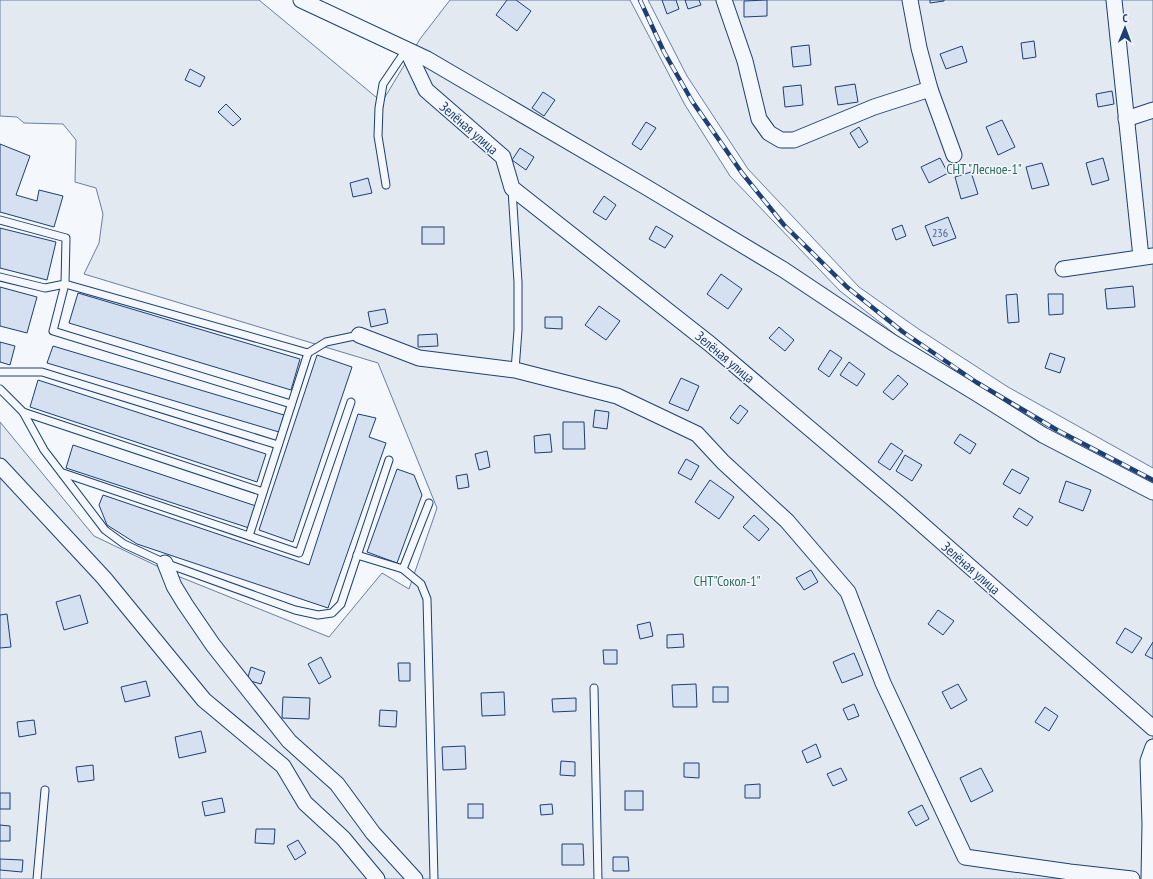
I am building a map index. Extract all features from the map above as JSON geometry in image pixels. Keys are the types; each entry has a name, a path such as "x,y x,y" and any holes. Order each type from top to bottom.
{"street":[{"path":"301,0 427,59 646,187 784,270 892,342 1042,435 1153,492"},
{"path":"724,0 745,61 759,119 769,133 781,140 794,140 874,107 930,89"},
{"path":"910,0 919,48 930,89 954,155"},
{"path":"1063,269 1147,256 1126,119 1114,0"},
{"name":"Зелёная улица","path":"407,50 426,90 502,157 512,188 710,344 900,505 1153,728"},
{"path":"1126,119 1153,110"},
{"path":"359,335 419,358 515,370 617,396 697,434 723,462 787,521 848,592 883,683 965,857 1132,879"},
{"path":"0,466 104,578 204,700 283,766 305,803 343,838 377,879"},
{"path":"165,563 174,586 184,604 213,645 289,740 337,784 373,833 415,879"},
{"path":"1149,879 1150,824 1148,761 1153,747"}],"lane":[{"path":"386,185 378,136 383,84 407,50"},
{"path":"512,188 518,282 518,330 515,370"},
{"path":"0,220 66,238 65,284 53,330 291,404"},
{"path":"0,276 45,288 65,284 308,353"},
{"path":"249,536 308,353 326,342 359,335"},
{"path":"0,372 42,372 278,446"},
{"path":"0,390 23,412 44,450 105,530 124,544 165,563 295,610 318,615 332,613 341,604 389,460"},
{"path":"63,473 299,553 351,402"},
{"path":"23,412 263,492"},
{"path":"402,569 429,503"},
{"path":"357,555 402,569 421,584 427,598 434,879"},
{"path":"594,688 598,879"},
{"path":"37,879 45,790"}],"green space":[{"name":"СНТ\"Сокол-1\"","path":"0,0 259,0 382,102 420,39 450,0 630,0 685,105 730,176 840,291 915,350 1052,435 1153,487 1153,879 0,879 0,422 94,536 180,577 329,637 382,573 409,589 437,508 378,363 84,274 99,243 103,214 96,188 75,182 76,140 63,124 24,123 17,117 0,116"},
{"name":"СНТ \"Лесное-1\"","path":"648,0 1153,0 1153,468 1008,387 920,330 859,287 748,169 687,76"}],"building":[{"path":"507,0 516,0 531,11 517,31 496,15"},
{"path":"662,0 676,0 679,9 667,14"},
{"path":"685,0 699,0 701,5 688,9"},
{"path":"767,0 767,16 744,17 744,1"},
{"path":"930,0 944,0 944,1 930,3"},
{"path":"1034,41 1036,57 1023,59 1021,43"},
{"path":"809,45 811,65 793,67 791,47"},
{"path":"962,46 967,62 946,69 940,54"},
{"path":"190,69 205,77 200,87 185,80"},
{"path":"855,84 858,102 838,105 835,87"},
{"path":"801,85 803,105 785,107 783,87"},
{"path":"1112,91 1114,104 1098,107 1096,94"},
{"path":"543,92 555,100 544,116 532,108"},
{"path":"226,104 241,119 233,126 218,112"},
{"path":"1002,120 1015,147 998,155 986,127"},
{"path":"646,122 656,128 641,150 632,144"},
{"path":"859,127 868,142 859,148 850,133"},
{"path":"0,144 30,156 16,195 37,201 39,190 63,196 54,227 0,212"},
{"path":"520,148 534,157 526,170 512,160"},
{"path":"940,158 948,173 929,183 921,167"},
{"path":"1103,158 1109,180 1092,185 1086,163"},
{"path":"1042,163 1049,185 1032,189 1026,167"},
{"path":"971,172 978,194 961,199 955,177"},
{"path":"368,178 372,193 353,197 350,183"},
{"path":"604,196 616,205 606,220 593,212"},
{"path":"948,217 956,238 933,246 925,226"},
{"path":"902,225 906,236 896,240 892,229"},
{"path":"656,226 673,236 665,248 649,239"},
{"path":"422,227 444,227 444,244 422,244"},
{"path":"0,228 56,242 47,280 0,268"},
{"path":"721,274 742,289 728,309 707,294"},
{"path":"1133,286 1135,307 1107,309 1105,289"},
{"path":"0,287 37,297 27,333 0,326"},
{"path":"78,293 300,359 291,390 69,323"},
{"path":"1017,294 1019,322 1008,323 1006,295"},
{"path":"1048,294 1063,294 1063,314 1049,315"},
{"path":"599,306 620,321 606,340 585,325"},
{"path":"385,309 388,323 371,327 368,312"},
{"path":"545,317 562,317 562,329 545,328"},
{"path":"779,327 794,340 785,351 769,338"},
{"path":"437,334 438,346 418,347 418,335"},
{"path":"0,342 15,346 10,365 0,362"},
{"path":"53,346 284,415 279,432 47,363"},
{"path":"830,350 842,358 829,377 818,369"},
{"path":"1050,353 1065,358 1060,373 1045,368"},
{"path":"317,355 352,367 293,542 259,530"},
{"path":"849,362 865,374 857,386 840,375"},
{"path":"898,375 908,384 893,400 883,392"},
{"path":"681,378 699,386 688,411 669,403"},
{"path":"38,380 266,454 257,482 30,407"},
{"path":"740,405 748,411 738,424 730,418"},
{"path":"595,410 609,412 607,429 593,427"},
{"path":"358,414 376,418 369,437 386,443 328,608 137,544 107,525 99,505 103,495 309,565"},
{"path":"563,422 584,422 585,449 563,449"},
{"path":"550,434 552,452 535,453 534,436"},
{"path":"960,434 976,444 970,454 954,443"},
{"path":"891,443 903,451 890,470 878,462"},
{"path":"73,445 256,506 249,528 66,468"},
{"path":"487,451 490,467 479,470 475,454"},
{"path":"905,455 922,465 912,481 896,471"},
{"path":"686,459 699,466 691,480 678,473"},
{"path":"397,469 414,475 422,495 397,563 367,552"},
{"path":"1012,469 1029,478 1020,494 1003,484"},
{"path":"467,474 469,487 458,489 456,476"},
{"path":"710,480 734,497 719,519 695,502"},
{"path":"1066,481 1091,490 1083,511 1059,502"},
{"path":"1019,508 1033,517 1027,526 1013,517"},
{"path":"754,515 769,529 759,541 743,527"},
{"path":"811,570 818,582 804,590 796,578"},
{"path":"80,595 88,623 64,630 56,602"},
{"path":"938,610 954,621 943,635 928,624"},
{"path":"7,614 11,647 0,648 0,615"},
{"path":"650,622 653,636 640,639 637,625"},
{"path":"1125,628 1142,638 1132,653 1116,643"},
{"path":"683,634 684,647 667,648 667,635"},
{"path":"1153,642 1153,659 1145,655"},
{"path":"603,650 617,650 617,664 604,664"},
{"path":"854,653 863,675 842,683 833,662"},
{"path":"321,657 331,677 319,684 308,664"},
{"path":"398,663 410,663 410,681 399,681"},
{"path":"251,667 265,672 261,684 247,680"},
{"path":"146,681 150,696 125,702 121,687"},
{"path":"696,684 697,707 673,707 672,685"},
{"path":"958,684 967,700 951,709 942,692"},
{"path":"713,687 728,687 728,702 713,702"},
{"path":"504,692 505,715 482,716 481,693"},
{"path":"283,697 310,698 309,719 282,718"},
{"path":"576,698 576,711 553,712 552,699"},
{"path":"854,704 859,716 848,720 843,709"},
{"path":"1045,707 1058,716 1049,731 1035,722"},
{"path":"380,710 397,711 396,727 379,726"},
{"path":"34,720 36,734 19,737 17,722"},
{"path":"201,731 206,752 179,758 175,737"},
{"path":"816,744 821,757 807,763 802,751"},
{"path":"465,746 466,769 443,770 442,747"},
{"path":"561,761 575,762 575,776 560,775"},
{"path":"684,763 699,763 699,778 684,777"},
{"path":"93,765 94,780 78,782 76,767"},
{"path":"841,768 847,780 833,786 827,774"},
{"path":"981,768 993,791 971,802 960,778"},
{"path":"760,784 760,798 745,798 745,785"},
{"path":"625,791 643,791 643,810 625,810"},
{"path":"0,793 10,793 10,809 0,809"},
{"path":"222,798 225,812 205,816 202,802"},
{"path":"468,804 483,804 483,818 468,818"},
{"path":"552,804 553,814 541,815 540,805"},
{"path":"922,805 929,819 916,826 908,812"},
{"path":"0,825 10,826 10,841 0,841"},
{"path":"256,829 275,829 274,844 255,843"},
{"path":"298,840 306,853 295,860 287,846"},
{"path":"562,844 583,844 584,865 562,865"},
{"path":"613,857 628,857 629,871 613,871"},
{"path":"0,859 23,860 22,872 0,870"}],"railway":[{"path":"640,0 664,52 692,101 742,173 784,225 847,287 903,332 976,382 1057,430 1153,480"}]}
